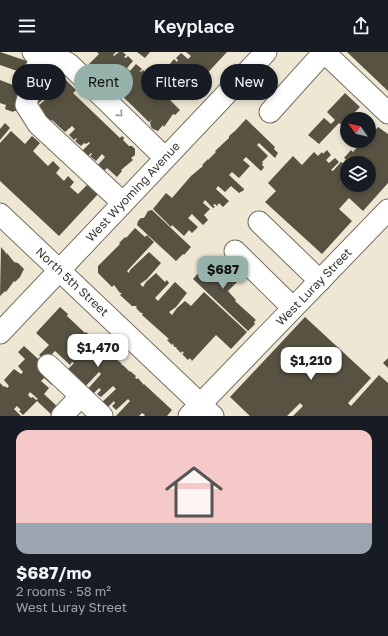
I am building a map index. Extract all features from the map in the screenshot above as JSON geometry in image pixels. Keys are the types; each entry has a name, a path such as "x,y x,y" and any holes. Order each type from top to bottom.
{"street":[{"name":"West Wyoming Avenue","path":"0,333 266,52"},
{"path":"270,112 324,52 388,113"},
{"path":"123,203 38,124 26,105 39,53 57,58 75,58 165,158"},
{"name":"West Luray Street","path":"201,412 294,308 388,210"},
{"name":"North 5th Street","path":"0,214 201,412"},
{"path":"259,222 320,281"},
{"path":"235,252 294,308"},
{"path":"48,365 102,416"},
{"path":"62,416 81,396"}],"building":[{"path":"0,52 30,62 29,64 12,64 12,69 0,65"},
{"path":"97,52 116,52 113,55 114,56 119,52 123,52 126,55 124,57 126,58 128,56 133,61 130,64 89,64 99,54"},
{"path":"137,52 150,52 145,58"},
{"path":"186,52 227,52 212,68 212,64 170,64 174,59 177,62 178,60 176,58 181,53 188,59 191,56"},
{"path":"347,52 388,52 388,91"},
{"path":"136,64 141,68 141,100 170,100 180,110 175,115 173,114 164,127 163,125 158,131 151,127 150,122 153,119 149,122 126,100 133,100 133,68"},
{"path":"0,80 12,85 12,100 19,100 17,111 13,112 5,109 6,105 0,103"},
{"path":"66,80 74,88 74,100 80,100 120,138 122,136 124,138 123,140 129,146 132,146 135,149 135,155 131,158 133,160 121,170 122,171 117,177 107,168 103,172 97,166 105,157 102,154 96,161 90,156 92,154 91,153 83,161 78,155 90,143 84,143 81,146 75,141 77,139 76,138 74,140 69,135 75,129 72,126 65,132 52,120 46,125 39,118 44,112 38,106 45,100 66,100"},
{"path":"345,93 360,107 355,112 340,112 340,124 319,144 308,135 324,118 331,124 335,120 327,112"},
{"path":"246,119 275,147 274,149 278,153 275,158 259,143 257,145 268,156 262,162 264,167 263,169 261,171 246,157 243,160 250,166 239,178 232,172 229,175 244,190 239,193 231,186 225,192 218,186 216,189 229,201 223,207 219,203 217,206 215,204 213,205 215,207 213,208 205,200 203,203 210,209 204,215 208,220 203,225 192,214 188,218 198,227 192,233 189,230 184,236 172,225 171,227 153,209 166,193 172,198"},
{"path":"5,123 10,128 0,140 0,129"},
{"path":"378,127 388,134 388,183 363,211 349,198 339,209 352,221 322,254 265,202 276,191 268,183 293,156 302,165 314,152 318,156 327,150 331,155 326,160 329,163 335,158 339,162 331,170 333,171 340,163 340,192 376,192 376,156 346,156 351,150 353,152 357,148 376,148 376,129"},
{"path":"11,131 25,144 32,136 40,143 33,151 48,166 53,161 60,168 56,173 64,181 68,176 74,182 70,187 78,194 90,182 100,192 59,236 0,181 0,143"},
{"path":"152,210 191,247 176,261 137,225 138,221 141,218 144,218 148,211"},
{"path":"135,228 145,237 147,235 154,242 127,271 129,273 130,270 149,252 161,263 147,279 140,284 143,287 146,282 156,273 165,282 167,280 169,283 155,298 158,301 175,282 187,293 176,307 169,312 172,315 185,301 191,306 204,292 247,332 231,349 216,335 192,361 190,358 188,360 182,354 184,353 182,351 181,353 176,348 177,347 174,347 173,343 172,345 167,340 169,339 142,315 143,313 136,308 136,306 132,306 120,295 122,293 120,293 114,285 112,287 98,273 98,266"},
{"path":"1,247 6,255 7,253 14,262 18,263 24,269 20,277 15,282 14,281 6,292 5,291 0,296"},
{"path":"214,256 239,280 228,291 236,300 235,301 256,320 254,322 255,324 248,331 193,279"},
{"path":"60,307 85,333 86,332 94,339 95,338 100,343 100,346 102,345 108,353 109,352 114,357 115,360 116,359 129,372 130,371 136,376 135,378 138,378 143,384 142,385 144,384 172,410 167,416 144,416 145,415 142,413 139,416 116,416 130,401 128,399 116,410 112,406 115,403 114,401 106,409 100,404 116,389 113,386 101,397 97,394 101,390 99,388 92,395 87,390 101,374 99,372 82,390 64,373 74,363 72,362 70,365 55,351 45,361 39,355 49,345 36,333"},
{"path":"305,317 371,378 348,403 351,406 379,375 388,383 388,416 293,416 303,406 300,403 287,416 250,416 230,397"},
{"path":"24,346 59,378 52,385 44,378 41,381 49,388 44,394 61,410 53,416 36,400 37,401 23,415 17,406 14,409 21,416 0,416 0,383 7,388 9,386 4,380 14,369 21,374 23,372 18,366 25,359 18,352","holes":["30,392 38,399 36,400 28,395"]},
{"path":"388,358 388,368 383,363"}]}
